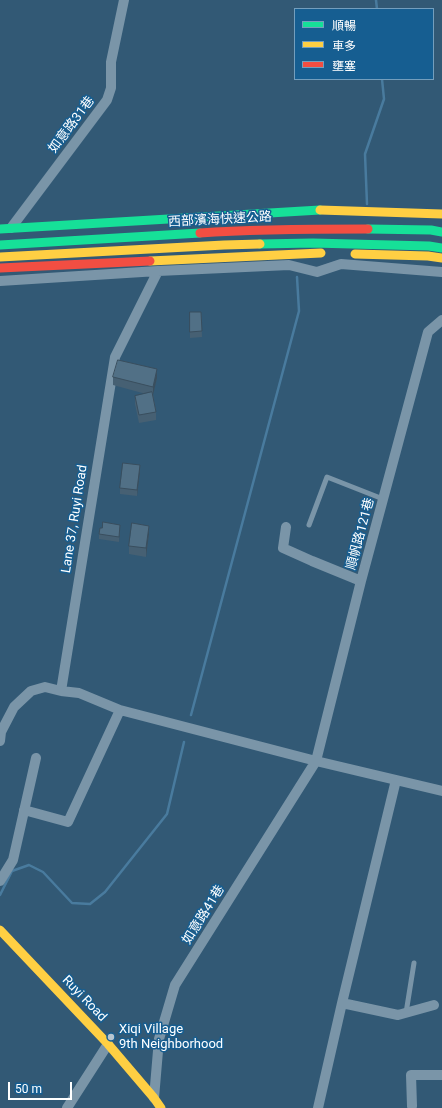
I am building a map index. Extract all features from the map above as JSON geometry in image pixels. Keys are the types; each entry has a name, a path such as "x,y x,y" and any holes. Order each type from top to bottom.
{"main road":[{"path":"0,229 314,210 442,214"},
{"name":"西部濱海快速公路","path":"0,245 297,229 431,230 442,232"},
{"name":"西部濱海快速公路","path":"0,257 224,245 306,243 429,246 442,248"},
{"path":"0,268 311,252 326,253"},
{"path":"350,253 428,256 442,258"},
{"name":"Ruyi Road","path":"0,930 108,1044 154,1098 160,1108"}],"street":[{"name":"如意路31巷","path":"11,228 108,100 111,88 111,62 124,0"},
{"path":"0,281 289,264 318,272 342,264 442,272"},
{"name":"Lane 37, Ruyi Road","path":"61,691 115,357 158,271"},
{"name":"順帆路121巷","path":"316,761 361,581 428,332 442,320"},
{"path":"286,527 283,548 361,581"},
{"path":"0,741 1,732 14,707 31,691 45,687 79,693 120,710 316,761 442,791"},
{"path":"24,810 68,822 120,710"},
{"path":"0,881 13,860 36,758"},
{"name":"如意路41巷","path":"154,1098 159,1039 175,985 316,761"},
{"path":"318,1108 396,780"},
{"path":"342,1003 398,1015 434,1005"},
{"path":"67,1108 108,1044"},
{"path":"412,1106 411,1075 442,1075"}],"lane":[{"path":"309,525 327,477 384,499"},
{"path":"406,1013 414,963"}],"building":[{"path":"190,312 201,312 202,331 190,332"},
{"path":"118,360 157,369 153,387 113,377"},
{"path":"152,392 156,412 139,415 135,396"},
{"path":"123,463 140,465 137,490 120,488"},
{"path":"103,522 120,525 119,537 99,534"},
{"path":"132,523 149,526 146,548 129,546"}],"waterway":[{"path":"376,0 377,8"},
{"path":"367,204 365,154 384,99 382,80"},
{"path":"191,715 299,311 297,277"},
{"path":"0,895 12,871 29,865 43,872 72,903 90,904 105,892 167,814 184,742"}],"traffic: fast":[{"path":"0,229 320,210"},
{"path":"368,229 431,230 442,232"},
{"path":"0,245 200,233"},
{"path":"260,244 313,243 429,246 442,248"}],"traffic: slow":[{"path":"320,210 442,214"},
{"path":"0,257 260,244"},
{"path":"150,261 321,253"},
{"path":"355,254 428,256 442,258"},
{"path":"0,930 108,1044 161,1108"}],"traffic: jam":[{"path":"200,233 263,230 368,229"},
{"path":"0,268 150,261"}],"place":[{"name":"Xiqi Village 9th Neighborhood","path":"111,1037"}]}
